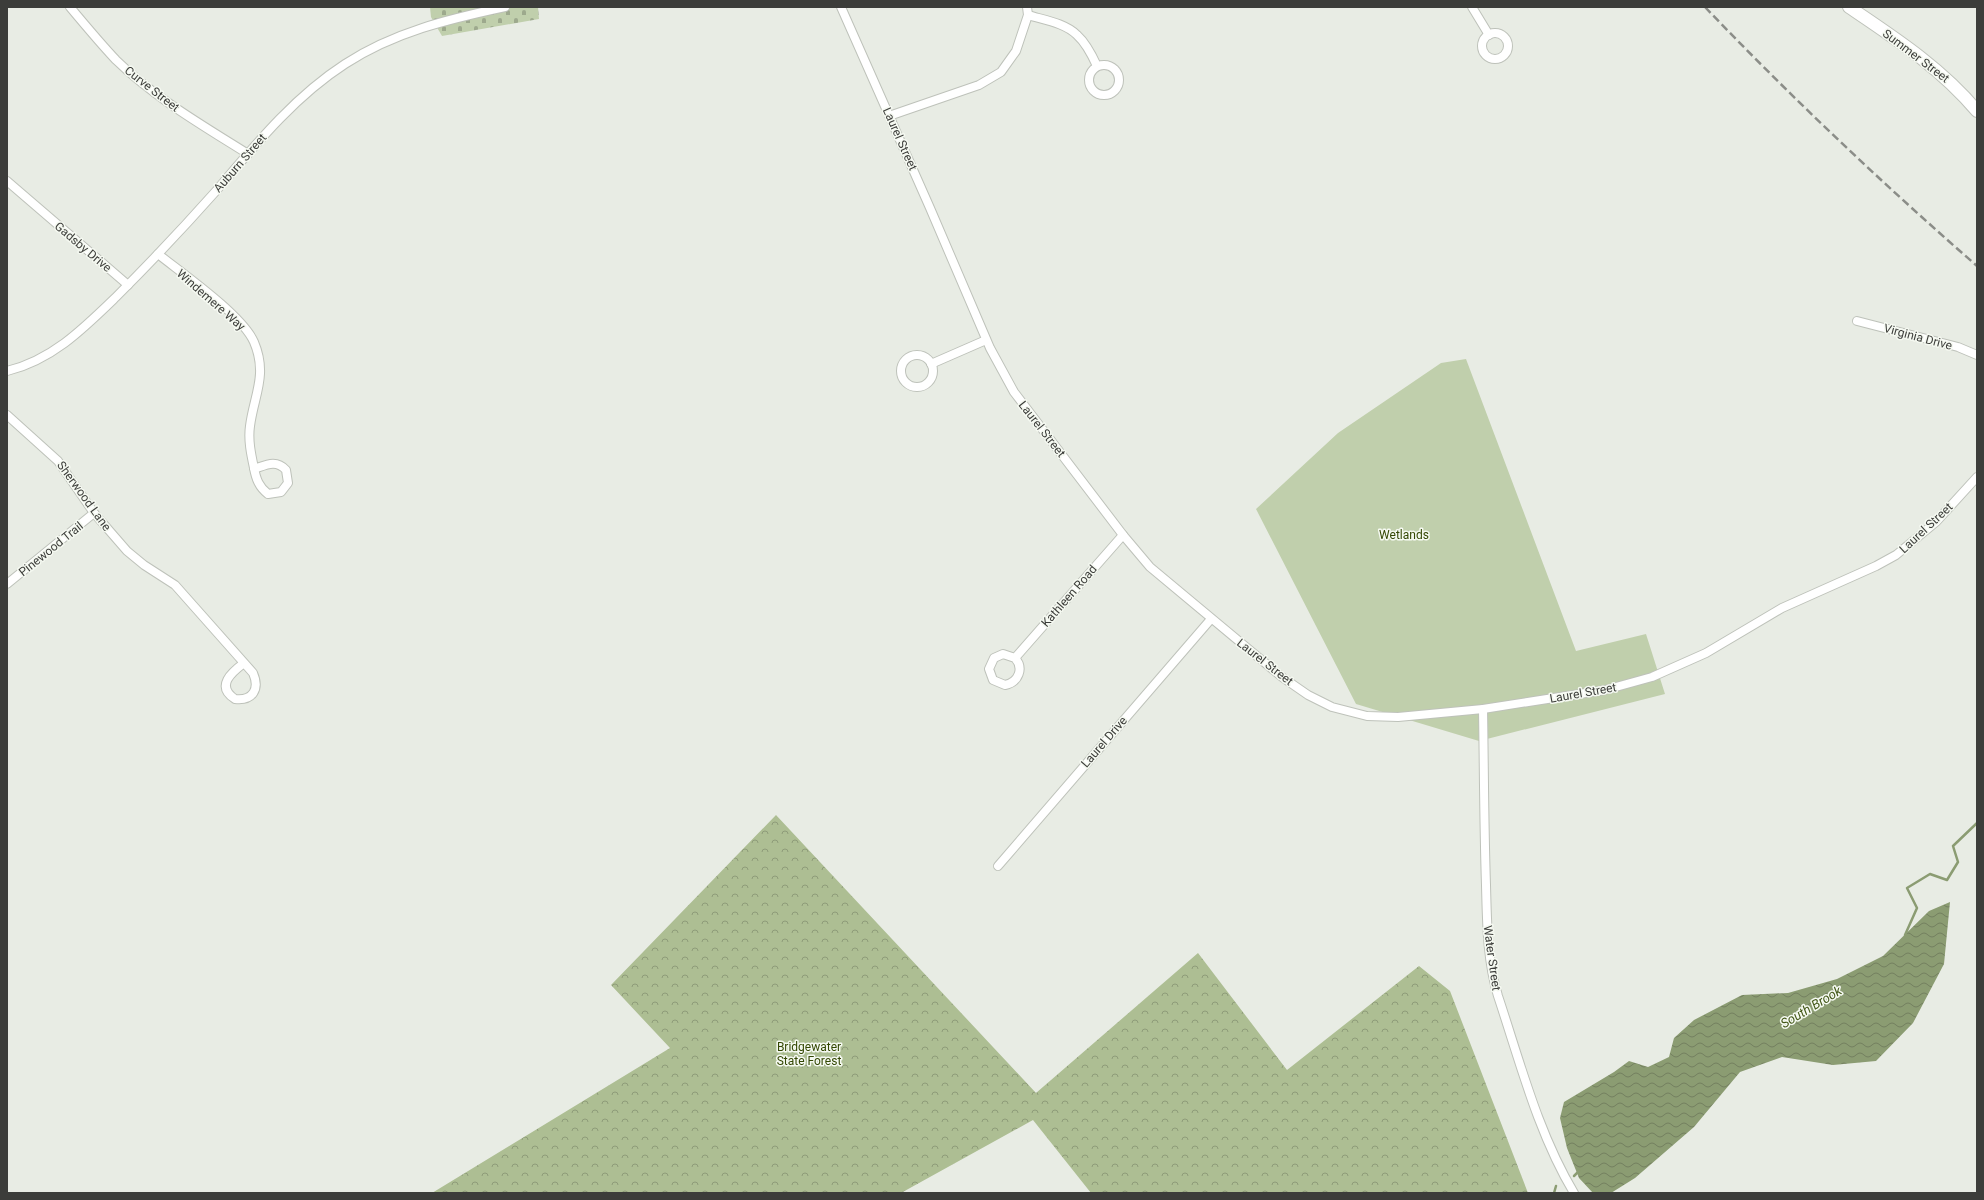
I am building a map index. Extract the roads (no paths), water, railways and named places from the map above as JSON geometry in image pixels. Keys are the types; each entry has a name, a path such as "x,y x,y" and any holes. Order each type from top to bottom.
{"main road":[{"name":"Summer Street","path":"1849,7 1926,61 1956,87 1977,111"}],"street":[{"name":"Curve Street","path":"70,7 112,55 136,77 179,111 248,154"},
{"name":"Auburn Street","path":"7,371 36,362 52,354 81,330 158,254 288,110 334,72 355,58 387,41 422,27 505,7"},
{"name":"Laurel Street","path":"841,7 986,340 1006,380 1024,407 1150,567 1282,677 1308,695 1332,707 1357,714 1388,718 1484,709 1630,684 1652,677 1706,653 1782,608 1876,566 1896,555 1932,525 1977,477"},
{"path":"1472,7 1489,34"},
{"path":"889,116 979,85 1001,72 1016,51 1027,11 1054,22 1077,34 1089,49 1097,66"},
{"name":"Gadsby Drive","path":"7,182 128,285"},
{"name":"Windemere Way","path":"158,254 234,317 246,329 254,343 259,358 261,373 260,387 250,425 250,451 254,469 257,480 268,494 281,492 288,483 286,470 277,464 267,464 254,469"},
{"name":"Virginia Drive","path":"1857,321 1958,348 1977,355"},
{"path":"931,364 986,340"},
{"path":"911,356 922,356 931,364 932,377 926,385 921,388 910,386 902,379 901,368 903,363 911,356"},
{"name":"Sherwood Lane","path":"7,415 58,461 94,513 127,551 144,565 175,585 253,673 257,685 254,692 250,696 235,699 227,690 226,681 230,675 244,663"},
{"name":"Pinewood Trail","path":"7,584 94,513"},
{"name":"Kathleen Road","path":"1015,658 1123,534"},
{"name":"Laurel Drive","path":"998,866 1211,619"},
{"name":"Water Street","path":"1484,709 1484,832 1487,930 1493,976 1498,996 1540,1121 1560,1168 1574,1193"}],"water":[{"path":"1950,902 1944,964 1913,1023 1876,1061 1833,1065 1782,1057 1740,1072 1694,1127 1635,1178 1611,1193 1593,1193 1579,1178 1567,1148 1560,1118 1564,1102 1614,1072 1629,1061 1648,1067 1669,1057 1674,1038 1694,1020 1742,995 1788,993 1837,979 1883,956 1929,911"}],"waterway":[{"name":"South Brook","path":"1905,935 1917,908 1907,888 1930,874 1947,880 1958,862 1953,846 1977,823"},
{"name":"South Brook","path":"1574,1176 1579,1171"},
{"name":"South Brook","path":"1554,1193 1556,1186"}],"railway":[{"path":"1705,7 1838,140 1977,266"}],"park label":[{"name":"Wetlands","path":"1404,535"},
{"name":"Bridgewater State Forest","path":"809,1054"}]}
